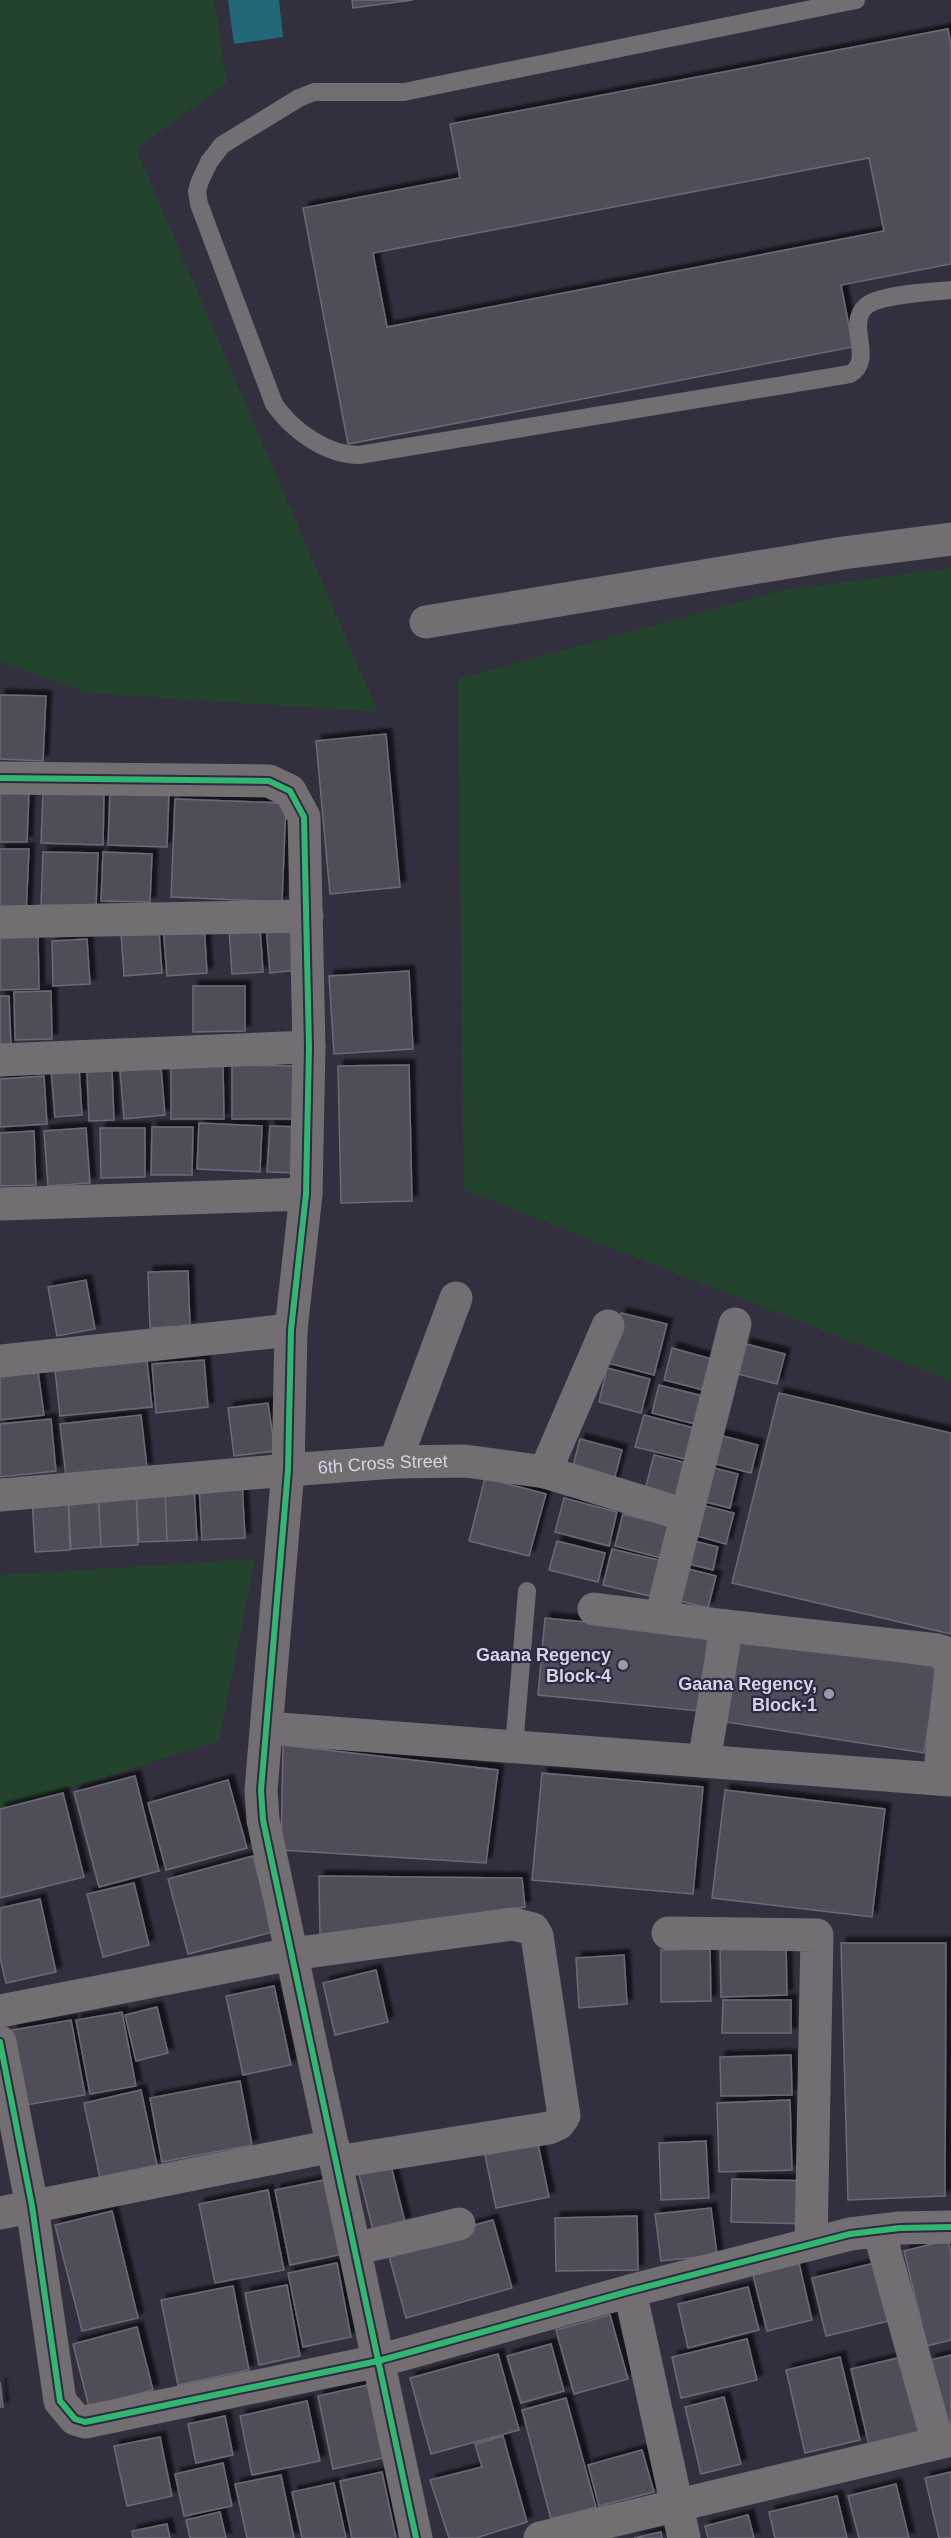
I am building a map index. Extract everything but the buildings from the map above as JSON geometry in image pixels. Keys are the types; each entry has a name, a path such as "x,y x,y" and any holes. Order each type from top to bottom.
{"street":[{"path":"426,622 832,555 951,539"},
{"path":"0,778 269,781 290,791 304,817 309,1047 306,1194 291,1330 288,1470 261,1790 262,1820 416,2538"},
{"path":"0,922 307,916"},
{"path":"0,1060 309,1047"},
{"path":"0,1204 306,1194"},
{"path":"395,1462 456,1298"},
{"path":"660,1617 735,1323"},
{"path":"545,1472 608,1326"},
{"path":"0,1361 291,1330"},
{"name":"6th Cross Street","path":"0,1495 395,1462 465,1461 545,1472 686,1515"},
{"path":"267,1728 945,1779 951,1667 943,1652 594,1608"},
{"path":"704,1761 727,1626"},
{"path":"0,2011 292,1954 513,1924 533,1929 537,1936 564,2116 562,2121 549,2128 335,2154 0,2213"},
{"path":"668,1933 817,1935 811,2244"},
{"path":"0,2042 32,2206 60,2401 75,2419 85,2422 378,2361 630,2291 850,2234 951,2227"},
{"path":"355,2249 459,2224"},
{"path":"540,2538 944,2442 879,2231"},
{"path":"630,2291 684,2538"}],"lane":[{"path":"856,0 404,92 314,92 299,98 222,145 209,162 200,181 197,191 199,204 274,404 292,427 336,452 346,455 359,455 850,374 857,370 861,363 858,318 865,306 878,300 951,290"},
{"path":"514,1747 527,1591"}],"green space":[{"path":"0,0 214,0 227,83 136,149 378,712 89,693 0,662"},
{"path":"951,568 951,1381 464,1190 458,679 780,591"},
{"path":"255,1559 219,1741 0,1810 0,1575"}],"water":[{"path":"228,0 279,0 283,37 234,44"}],"cycle path":[{"path":"0,778 269,781 290,791 304,817 309,1047 306,1194 291,1330 288,1470 261,1790 263,1820 416,2538"},
{"path":"0,2042 32,2206 60,2401 75,2419 85,2422 378,2361 630,2291 850,2234 900,2228 951,2227"}],"place":[{"name":"Gaana Regency Block-4","path":"623,1665"},
{"name":"Gaana Regency, Block-1","path":"829,1694"}]}
